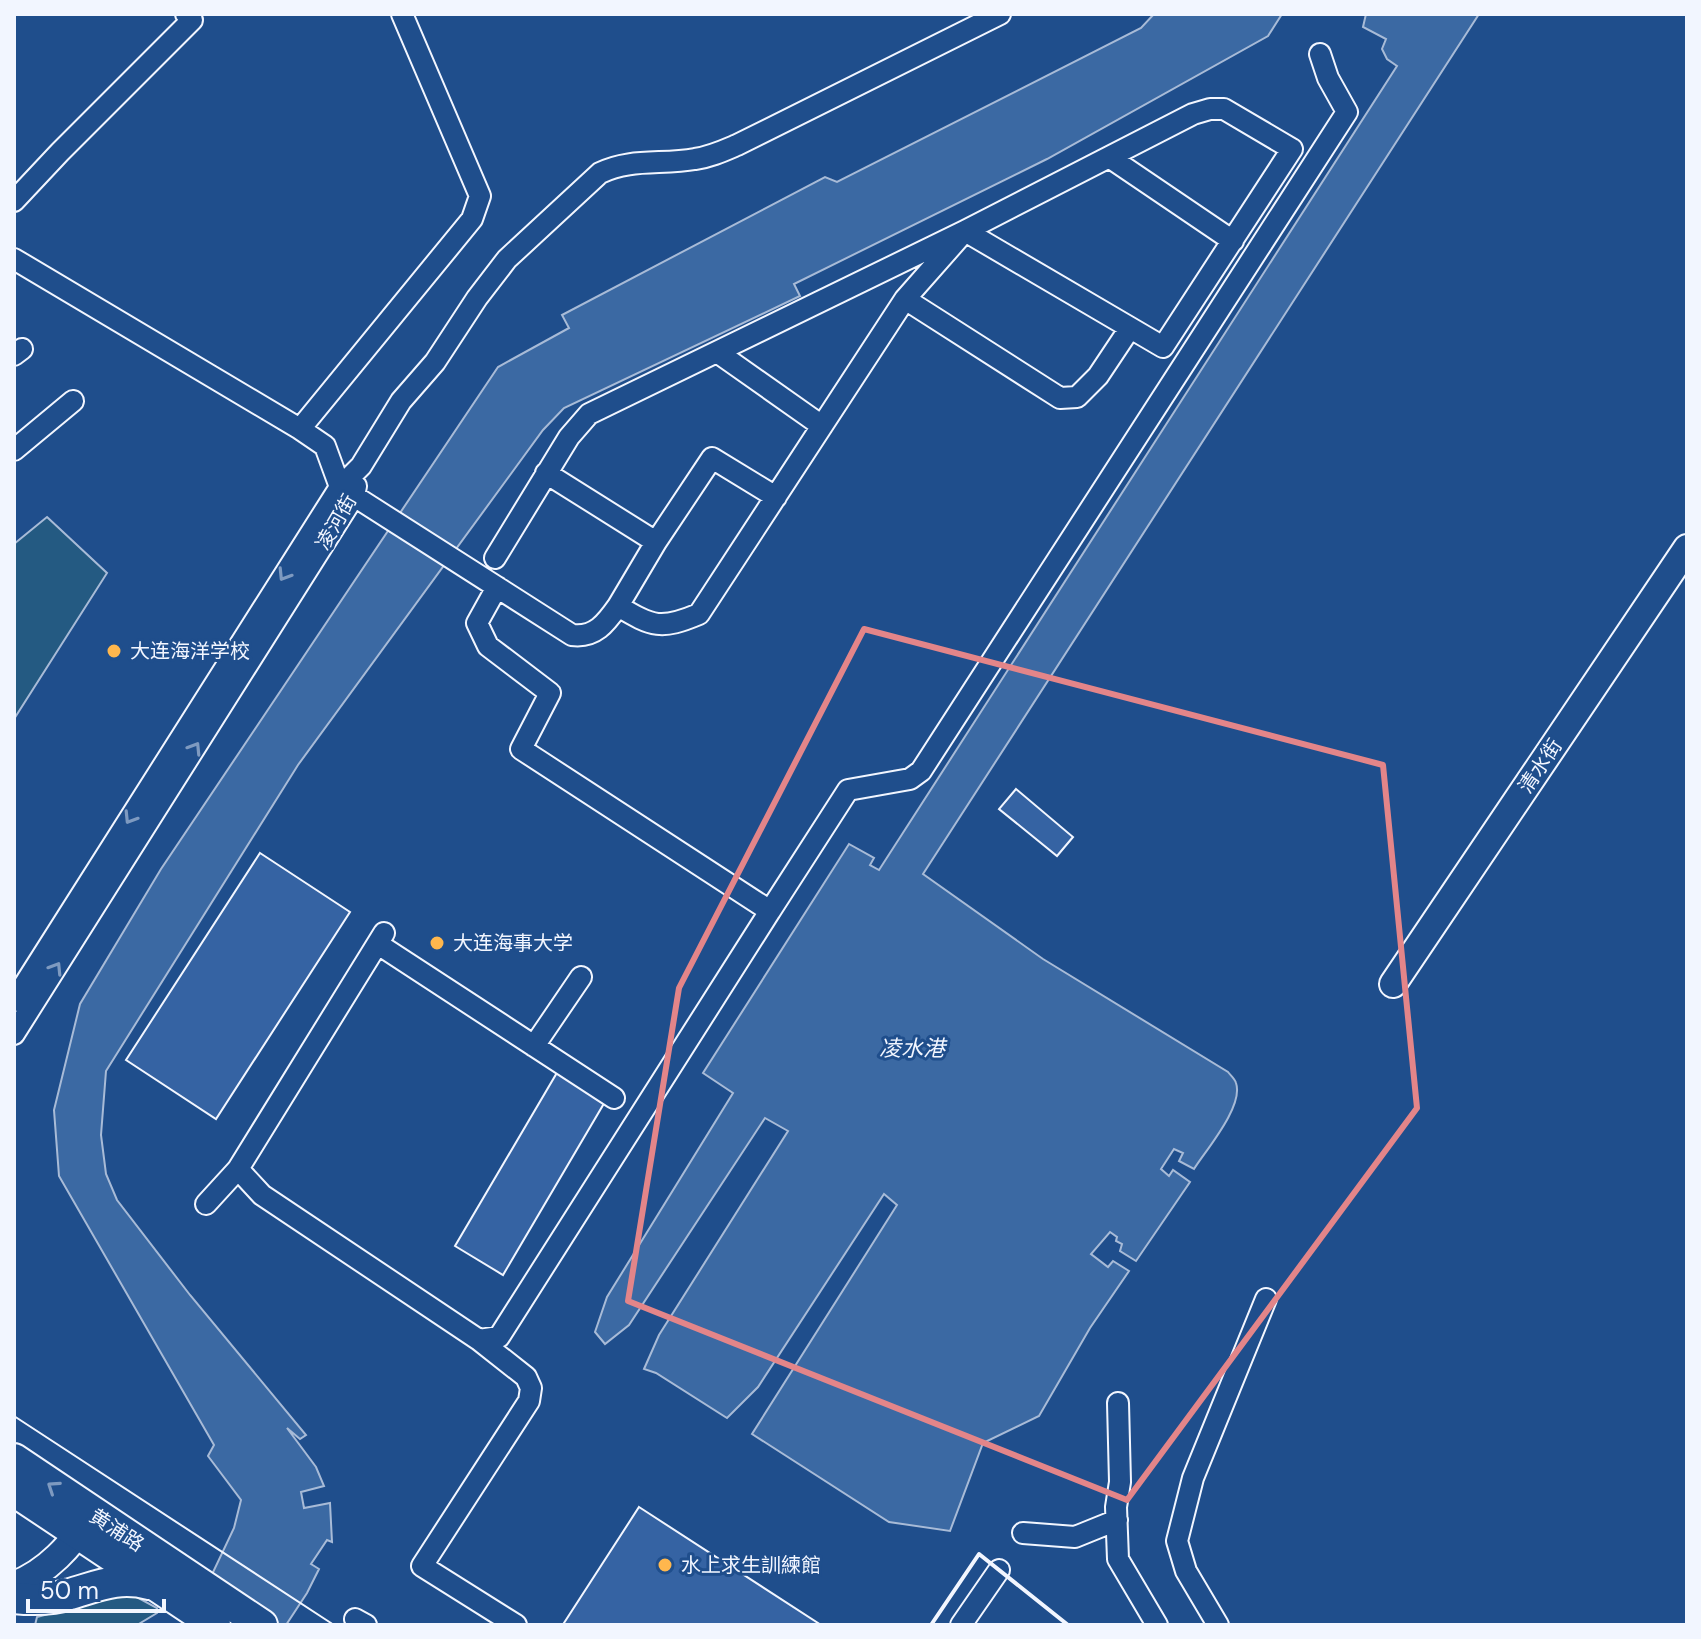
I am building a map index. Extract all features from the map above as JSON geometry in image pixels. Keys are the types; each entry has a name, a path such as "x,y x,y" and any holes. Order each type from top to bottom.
{"highway":[{"name":"黄浦路","path":"14,1459 85,1524 167,1583 215,1625"},
{"name":"黄浦路","path":"14,1491 85,1524"},
{"path":"14,1598 50,1599 107,1581 167,1583"},
{"name":"黄浦路","path":"167,1583 262,1625"}],"main road":[{"name":"清水街","path":"1393,984 1687,548"},
{"path":"14,1585 61,1554 85,1524"}],"street":[{"path":"300,429 472,219 480,196 402,14"},
{"name":"凌河街","path":"14,1034 401,401 435,362 507,259 600,173 615,166 634,163 693,160 737,145 1000,14"},
{"path":"14,201 192,16"},
{"path":"479,1340 499,1337 848,790 910,779 921,771 1347,112 1328,78 1320,54"},
{"path":"495,558 569,437 589,414 965,231 1193,114 1224,109 1292,149 1163,347 965,231"},
{"path":"1109,157 1233,241"},
{"path":"618,606 644,622 671,626 699,614 905,299 965,231"},
{"path":"14,259 300,429 325,446 347,492 572,635 584,637 603,627 712,458 776,497"},
{"path":"905,299 1060,398 1077,397 1098,376 1130,328"},
{"path":"717,352 822,426"},
{"path":"14,450 73,401"},
{"path":"546,473 656,542"},
{"name":"凌河街","path":"14,1001 347,492"},
{"path":"497,587 477,623 488,646 550,693 521,749 770,911"},
{"path":"206,1204 238,1169 381,938 534,1046 614,1098"},
{"path":"534,1046 581,977"},
{"path":"238,1169 262,1195 479,1340 526,1377 531,1388 529,1401 422,1566 516,1625"},
{"path":"1218,1625 1186,1571 1177,1541 1193,1478 1266,1299"},
{"path":"1118,1403 1118,1559 1157,1625"},
{"path":"1023,1533 1075,1537 1117,1520"},
{"path":"961,1625 999,1570"}],"highlighted area":[{"path":"864,629 1383,765 1417,1108 1127,1500 628,1301 679,988"}],"shaded area":[{"path":"47,517 107,573 14,719 14,544"},
{"path":"133,1595 157,1608 157,1613 137,1625 35,1625 37,1617 116,1596"}],"water":[{"path":"1154,14 1282,14 1268,36 1047,159 794,284 800,296 564,408 543,430 298,765 106,1071 101,1135 106,1174 117,1200 190,1295 306,1435 300,1439 287,1428 316,1467 324,1486 301,1492 304,1508 330,1503 332,1542 327,1540 311,1564 319,1569 286,1625 188,1625 234,1528 241,1500 208,1456 214,1445 59,1176 54,1110 80,1004 161,869 498,367 569,328 562,315 825,177 837,182 1141,28"},
{"name":"凌水港","path":"1366,14 1479,14 923,874 1043,959 1228,1072 1236,1083 1234,1103 1222,1128 1194,1169 1179,1161 1183,1153 1174,1149 1161,1169 1169,1176 1173,1170 1190,1182 1136,1261 1120,1251 1122,1244 1110,1232 1091,1254 1108,1267 1113,1261 1129,1271 1090,1328 1039,1416 983,1443 950,1531 889,1522 752,1434 897,1205 884,1194 758,1387 727,1418 656,1373 644,1369 659,1335 788,1131 765,1118 629,1325 605,1344 595,1332 607,1297 733,1093 703,1073 849,844 874,858 870,865 879,870 1397,66 1387,59 1382,49 1386,39 1363,27"}],"building":[{"path":"1016,789 1073,837 1057,856 999,809"},
{"path":"260,853 350,912 216,1119 126,1060"},
{"path":"558,1071 606,1100 503,1275 455,1246"},
{"name":"水上求生訓練館","path":"639,1507 821,1625 567,1625 564,1623"}],"tram line":[{"path":"14,1416 334,1625"}],"wall":[{"path":"931,1625 979,1554 1068,1625"}],"place":[{"name":"大连海洋学校","path":"114,651"},
{"name":"大连海事大学","path":"437,943"},
{"name":"水上求生訓練館","path":"665,1565"}]}
